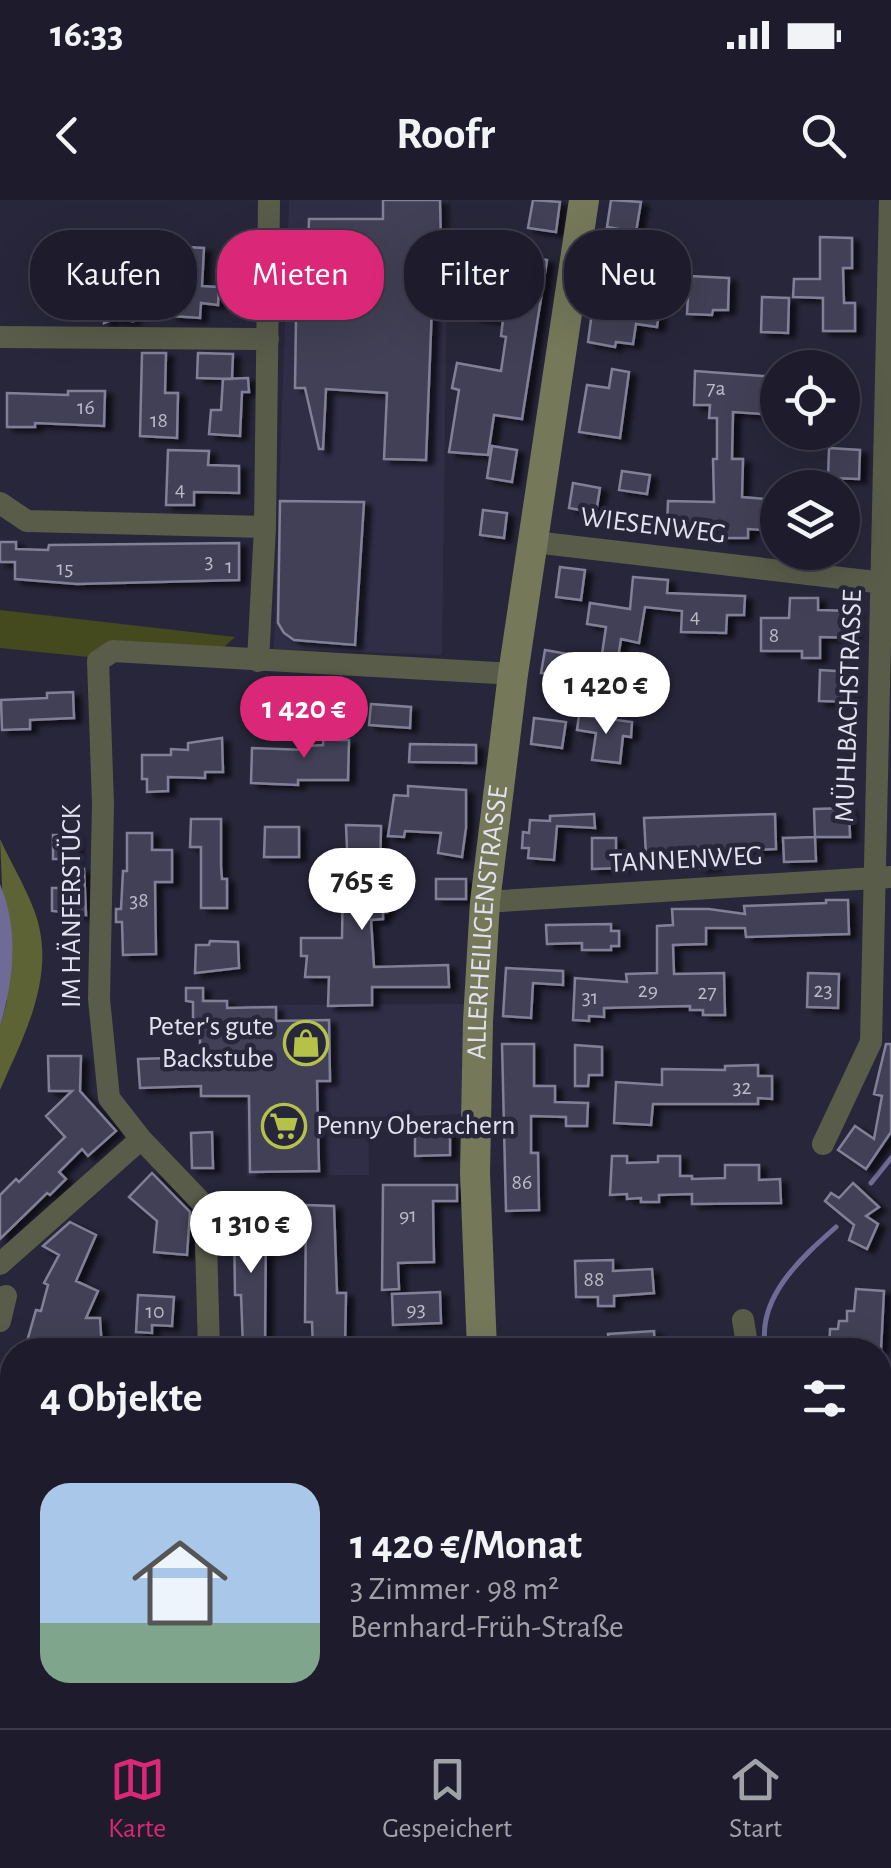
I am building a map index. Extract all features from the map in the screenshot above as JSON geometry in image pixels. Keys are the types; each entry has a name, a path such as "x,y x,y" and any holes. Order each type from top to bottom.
{"street":[{"path":"269,200 265,526 258,662 514,674"},
{"name":"ALLERHEILIGENSTRASSE","path":"482,1338 475,1172 485,902 514,674 584,200"},
{"name":"MÜHLBACHSTRASSE","path":"823,1144 872,1042 882,878 886,282 890,200"},
{"path":"0,337 268,338"},
{"path":"0,503 27,521 265,526"},
{"name":"WIESENWEG","path":"534,542 884,583"},
{"name":"IM HÄNFERSTÜCK","path":"209,1338 206,1206 142,1139 110,1098 100,1000 103,804 98,661 113,651 258,662"},
{"name":"TANNENWEG","path":"485,902 882,878"},
{"path":"0,1264 142,1139"},
{"path":"0,1321 6,1296"},
{"path":"744,1320 746,1338"}],"shaded area":[{"path":"289,200 448,200 448,230 404,230 404,320 446,320 442,655 274,649 285,320 384,320 384,230 288,230"},
{"path":"0,884 10,919 12,955 0,1026"},
{"path":"464,1004 462,1114 368,1118 369,1175 247,1176 244,1005"}],"green space":[{"path":"0,610 235,637 224,647 88,657 0,648"},
{"path":"0,839 34,910 42,957 28,1025 0,1090 0,1026 7,1001"}],"building":[{"path":"383,200 440,200 441,230 404,230 404,320 431,320 426,460 384,459 387,393 326,389 323,449 319,449 305,388 295,388 296,320 384,320 384,230 309,230 309,219 383,219"},
{"path":"533,200 560,202 556,232 528,228"},
{"path":"611,200 641,202 636,230 607,227"},
{"path":"820,237 852,238 852,268 843,268 844,303 855,303 855,331 823,331 823,298 793,297 794,279 820,279"},
{"path":"197,248 204,248 202,286 217,287 217,305 201,303 200,318"},
{"path":"691,276 729,278 728,310 713,310 712,315 691,314"},
{"path":"762,297 789,298 788,333 761,332"},
{"path":"503,320 538,320 522,419 494,415 488,455 449,452 459,390 452,388 457,363 501,371 506,337 501,336"},
{"path":"591,320 658,320 657,327 636,324 633,344 616,342 615,347 588,342"},
{"path":"142,353 166,353 165,393 178,393 177,438 140,436"},
{"path":"198,353 233,354 232,379 197,378"},
{"path":"612,369 629,372 620,438 579,432 587,385 609,388"},
{"path":"695,371 760,376 760,414 733,412 732,459 743,459 742,497 760,498 760,530 748,529 748,538 722,538 722,529 667,528 668,501 714,502 717,418 709,418 710,405 694,405"},
{"path":"248,378 249,392 242,392 240,436 209,434 211,410 221,410 223,379"},
{"path":"68,391 105,391 104,426 35,423 35,427 7,427 7,393 68,395"},
{"path":"492,446 517,450 512,482 487,478"},
{"path":"168,450 209,451 208,465 239,466 239,493 194,492 194,505 166,505"},
{"path":"829,450 860,450 859,470 828,470"},
{"path":"622,471 650,475 647,494 619,490"},
{"path":"573,483 600,488 596,513 569,508"},
{"path":"280,501 364,502 355,645 294,640 278,623"},
{"path":"483,510 507,513 504,538 480,535"},
{"path":"0,542 16,542 16,549 48,550 49,545 239,543 239,580 77,584 15,579 15,562 0,562"},
{"path":"560,567 585,570 581,600 556,597"},
{"path":"633,577 668,580 667,593 745,596 744,615 727,615 726,633 681,632 682,611 645,607 639,643 621,639 615,677 599,674 606,627 587,624 590,603 630,609"},
{"path":"790,598 818,598 818,610 854,611 853,638 820,637 820,658 802,658 802,651 761,651 761,618 789,618"},
{"path":"545,650 568,654 564,677 541,673"},
{"path":"820,670 852,672 851,702 819,701"},
{"path":"73,692 74,718 30,720 30,729 2,730 1,700 47,698 47,693"},
{"path":"371,704 411,707 410,728 369,725"},
{"path":"325,714 338,715 337,740 349,740 348,780 298,780 298,785 251,783 252,748 307,750 307,746 323,745"},
{"path":"579,715 632,722 631,737 623,736 620,763 592,760 596,733 577,730"},
{"path":"534,718 566,722 562,748 531,744"},
{"path":"222,738 223,772 205,772 205,778 168,777 168,791 147,792 147,779 142,779 142,755 171,755 171,749 188,750 188,743"},
{"path":"410,744 476,745 476,763 409,762"},
{"path":"408,786 466,790 462,857 438,853 441,833 405,831 404,837 388,836 394,795 408,796"},
{"path":"849,808 850,837 815,837 814,809"},
{"path":"594,814 595,828 557,826 554,860 528,858 529,848 522,848 523,832 529,833 530,820"},
{"path":"775,814 776,849 713,852 715,866 700,868 699,858 653,863 652,856 646,856 644,818"},
{"path":"191,819 221,819 221,866 222,879 227,879 227,908 201,908 201,847 190,847"},
{"path":"346,825 381,826 380,881 381,890 386,889 387,912 383,912 383,919 371,920 374,967 448,965 449,987 372,987 372,1005 328,1006 329,977 305,977 307,956 301,956 301,938 342,938 343,873 348,873"},
{"path":"265,827 299,827 299,857 264,857"},
{"path":"127,833 152,833 152,850 172,850 172,882 155,882 156,954 123,955 122,922 116,922 116,909 121,909 123,871 127,871"},
{"path":"53,835 75,835 75,859 53,859"},
{"path":"815,837 816,861 784,862 783,838"},
{"path":"592,838 616,838 616,851 624,851 625,868 592,869"},
{"path":"68,869 84,869 86,915 52,911 52,888 69,888"},
{"path":"436,879 466,879 466,899 436,899"},
{"path":"848,900 849,934 746,937 745,928 706,928 706,944 673,945 674,974 724,973 725,1015 703,1015 703,1010 690,1010 690,1006 604,1008 604,1017 573,1020 575,978 627,982 626,974 657,973 657,926 673,925 672,909 745,914 744,906"},
{"path":"611,924 611,931 619,931 619,946 611,946 611,950 582,950 582,943 547,944 546,925"},
{"path":"210,941 238,942 239,968 195,973 196,945 209,945"},
{"path":"506,968 563,971 563,985 533,983 531,1018 503,1016"},
{"path":"808,973 839,974 838,1008 807,1007"},
{"name":"Penny Oberachern","path":"186,988 203,988 203,1001 227,1001 227,1008 276,1007 276,1021 329,1020 330,1081 317,1081 319,1171 250,1172 249,1096 201,1096 201,1086 140,1088 138,1059 170,1058 171,1066 200,1065 200,1035 193,1036 193,1002 186,1001"},
{"path":"502,1044 534,1044 534,1086 555,1086 555,1102 588,1103 587,1126 566,1126 566,1117 531,1116 531,1153 538,1153 539,1210 506,1211"},
{"path":"886,1044 891,1044 891,1132 866,1169 838,1150 855,1126 874,1139 882,1096 874,1094"},
{"path":"575,1045 602,1047 602,1075 589,1075 588,1086 575,1086"},
{"path":"48,1056 81,1056 80,1091 116,1131 88,1156 82,1149 59,1172 66,1179 0,1239 0,1195 65,1137 46,1116 72,1091 49,1091"},
{"path":"758,1065 758,1076 772,1076 772,1099 758,1098 758,1104 653,1104 651,1125 614,1123 616,1082 662,1085 662,1069 725,1070 725,1066"},
{"path":"450,1128 450,1155 415,1156 415,1129"},
{"path":"212,1132 213,1168 192,1168 191,1133"},
{"path":"612,1156 627,1156 627,1163 658,1162 658,1156 680,1156 680,1176 692,1179 725,1178 725,1165 759,1165 759,1180 780,1179 781,1203 692,1204 692,1194 659,1195 659,1202 641,1202 641,1198 627,1199 627,1194 610,1195"},
{"path":"152,1173 190,1212 187,1255 154,1252 157,1221 129,1197"},
{"path":"853,1183 879,1207 866,1216 878,1224 867,1249 849,1240 854,1225 825,1201 831,1193 839,1198"},
{"path":"383,1185 457,1185 457,1201 433,1201 434,1262 398,1263 399,1289 382,1290"},
{"path":"306,1205 334,1206 337,1293 346,1293 345,1338 313,1338 312,1322 305,1322"},
{"path":"243,1211 262,1211 262,1222 266,1223 265,1338 243,1338 241,1295 235,1295 234,1221 243,1222"},
{"path":"70,1222 96,1235 76,1281 98,1291 86,1318 100,1318 101,1338 28,1338 36,1310 41,1311 48,1285 44,1283 59,1255 43,1246"},
{"path":"613,1260 613,1271 652,1269 654,1293 614,1296 614,1306 598,1306 598,1297 576,1297 575,1261"},
{"path":"856,1289 884,1291 882,1338 830,1338 830,1329 838,1329 839,1321 847,1321 847,1311 854,1311"},
{"path":"440,1292 441,1323 393,1325 392,1294"},
{"path":"138,1295 174,1297 172,1326 152,1325 152,1333 136,1332"},
{"path":"654,1331 654,1338 608,1338 608,1334"}],"waterway":[{"path":"871,1183 891,1158"},
{"path":"765,1338 767,1314 784,1281 836,1227"}],"place":[{"name":"Peter's gute Backstube","path":"306,1043"},
{"name":"Penny Oberachern","path":"284,1126"}]}
